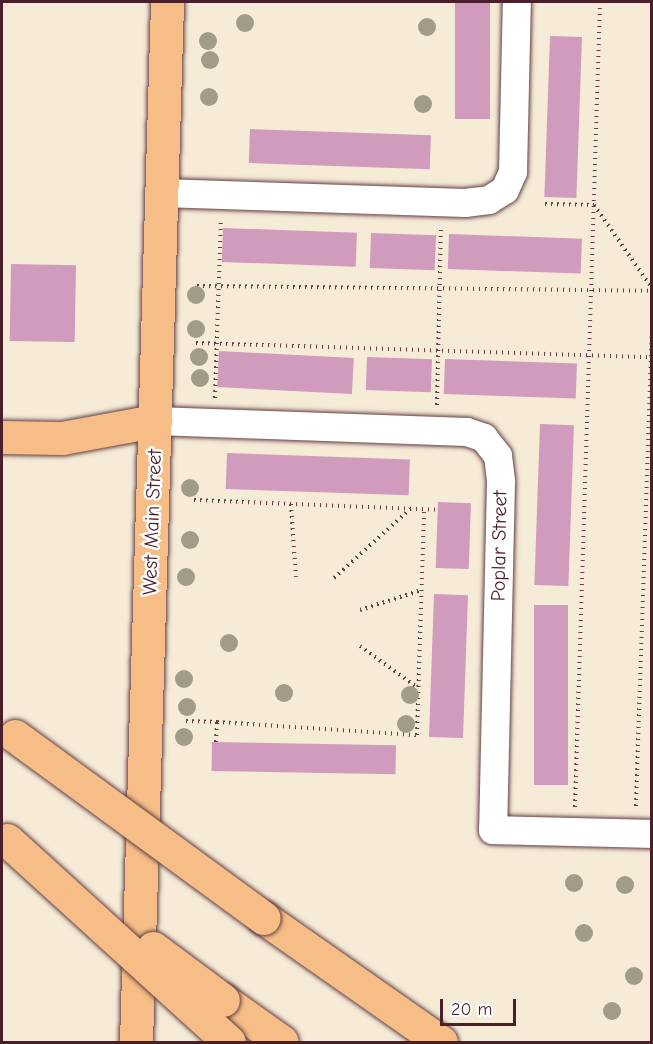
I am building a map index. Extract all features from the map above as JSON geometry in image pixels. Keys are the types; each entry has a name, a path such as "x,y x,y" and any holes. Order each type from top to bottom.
{"main road":[{"name":"West Main Street","path":"136,1042 167,2"},
{"path":"2,437 62,438 155,421"},
{"path":"8,731 264,918 441,1042"},
{"path":"4,838 282,1042"},
{"path":"4,838 229,1042"}],"street":[{"path":"162,193 442,202 489,200 505,190 513,172 517,2"},
{"name":"Poplar Street","path":"155,421 467,432 484,438 498,456 501,482 493,830 643,834"}],"path":[{"path":"574,832 591,355 600,2"},
{"path":"214,423 222,195"},
{"path":"436,431 442,202"},
{"path":"544,204 594,205"},
{"path":"594,205 651,290"},
{"path":"197,286 592,292 651,290"},
{"path":"643,834 651,333"},
{"path":"196,343 651,357"},
{"path":"194,500 438,510"},
{"path":"291,504 296,577"},
{"path":"334,578 410,508"},
{"path":"186,721 417,735 424,509"},
{"path":"360,610 422,590"},
{"path":"360,646 418,688"},
{"path":"216,742 217,722"}],"building":[{"path":"455,2 490,2 490,119 455,119"},
{"path":"550,36 582,37 576,198 544,197"},
{"path":"250,129 431,135 430,169 249,163"},
{"path":"223,228 357,233 356,267 222,262"},
{"path":"371,233 436,235 435,270 370,268"},
{"path":"449,234 582,239 581,274 448,269"},
{"path":"11,264 76,265 75,342 10,341"},
{"path":"219,351 354,358 352,394 217,387"},
{"path":"367,357 432,359 431,392 366,390"},
{"path":"445,359 577,364 576,399 444,394"},
{"path":"540,424 574,425 568,586 534,585"},
{"path":"227,453 410,459 409,495 226,489"},
{"path":"438,502 471,503 469,569 436,568"},
{"path":"434,594 468,595 463,738 429,737"},
{"path":"534,605 568,605 568,785 534,785"},
{"path":"212,742 396,745 395,774 211,771"}]}
